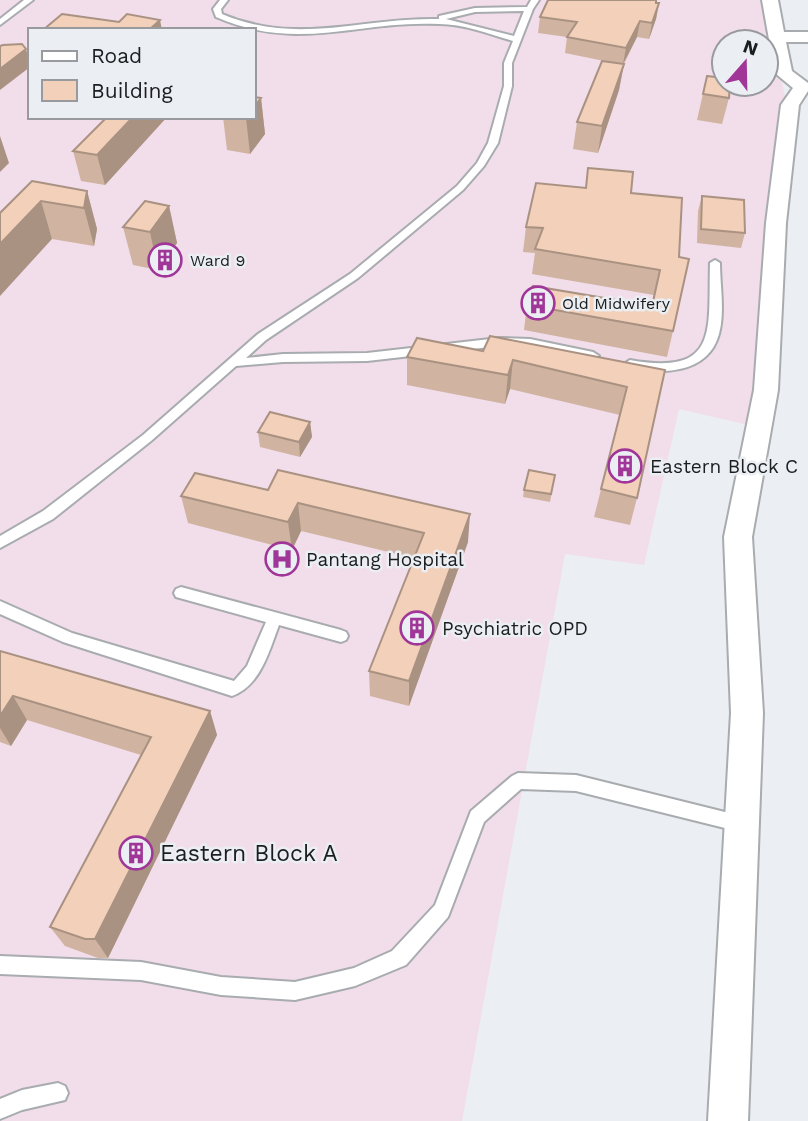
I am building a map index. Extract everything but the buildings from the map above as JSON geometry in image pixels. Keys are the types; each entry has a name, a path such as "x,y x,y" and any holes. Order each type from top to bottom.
{"street":[{"path":"770,0 775,28"},
{"path":"780,37 808,37"},
{"path":"728,1121 732,1006 744,825 747,713 738,537 766,390 776,223 790,105 805,87 784,73 780,52"}],"lane":[{"path":"0,23 29,0"},
{"path":"224,0 217,9 219,15 230,21 269,31 375,27 431,21 475,10 532,4"},
{"path":"0,543 48,515 147,438 229,363 303,307 354,276 467,180 481,164 493,143 508,86 508,63 532,4"},
{"path":"431,21 461,24 516,39"},
{"path":"0,57 28,55"},
{"path":"229,363 283,358 367,357 499,342 530,343 643,366 679,367 699,357 713,337 715,263"},
{"path":"181,593 341,636"},
{"path":"0,607 68,638 232,690 240,688 248,680 275,619"},
{"path":"0,965 141,971 222,986 295,990 355,977 399,958 442,911 477,817 518,781 576,783 744,825"},
{"path":"0,1109 22,1100 58,1093"}],"shaded area":[{"name":"Pantang Hospital","path":"0,0 764,0 770,28 710,28 710,98 780,98 780,73 786,101 753,426 679,409 644,565 565,554 462,1121 0,1121"}],"place":[{"name":"Ward 9","path":"165,260"},
{"name":"Old Midwifery","path":"538,303"},
{"name":"Eastern Block C","path":"625,466"},
{"name":"Pantang Hospital","path":"282,559"},
{"name":"Psychiatric OPD","path":"417,628"},
{"name":"Eastern Block A","path":"136,853"}]}
